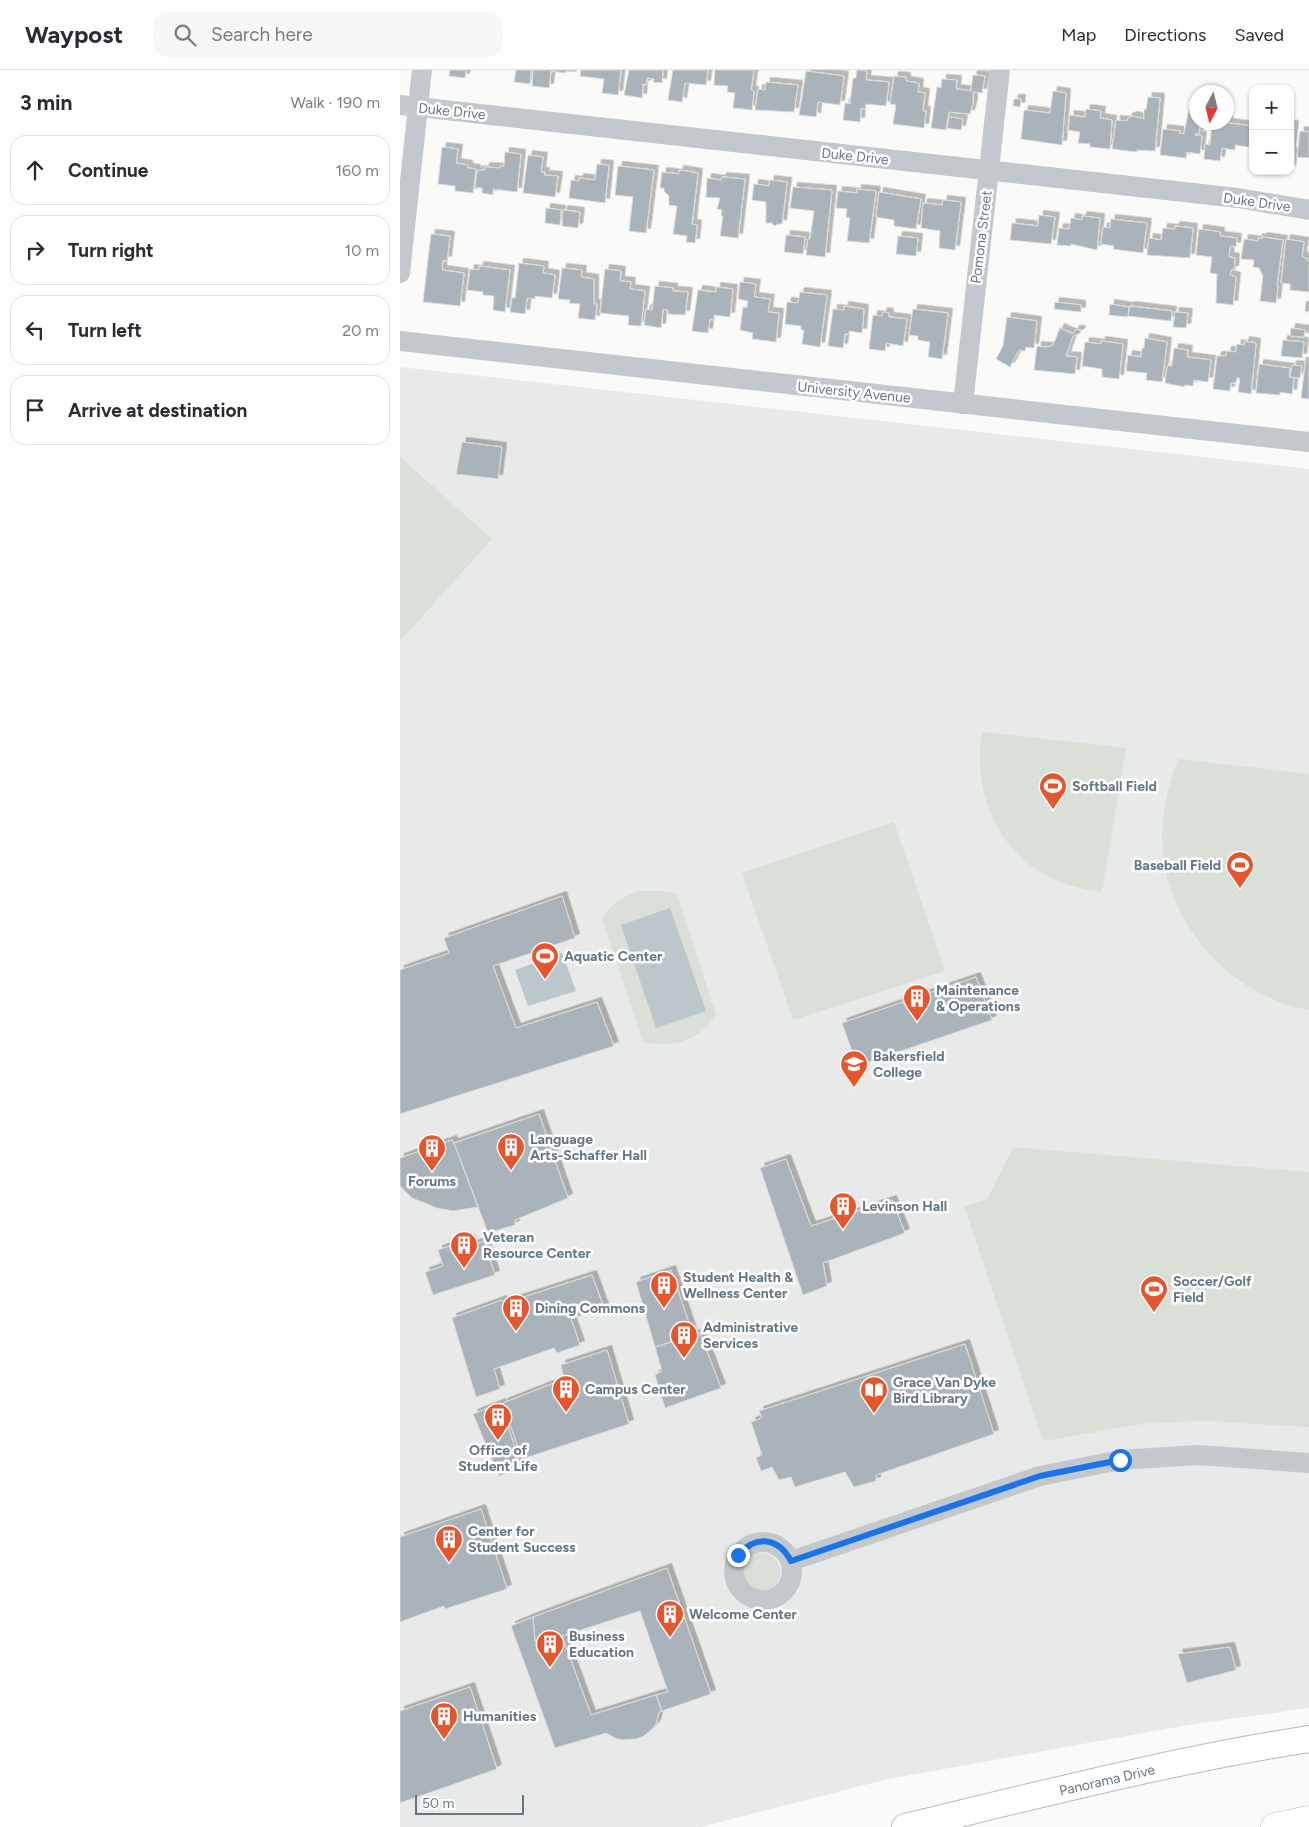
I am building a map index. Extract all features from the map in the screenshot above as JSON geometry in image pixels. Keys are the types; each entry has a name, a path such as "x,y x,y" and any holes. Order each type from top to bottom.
{"highway":[{"path":"1275,1827 1309,1820"}],"main road":[{"name":"Panorama Drive","path":"905,1827 1196,1760 1257,1747 1309,1739"}],"street":[{"path":"400,273 409,106 422,70"},
{"name":"Pomona Street","path":"963,404 1000,70"},
{"name":"Duke Drive","path":"409,106 1238,198 1309,210"},
{"name":"University Avenue","path":"400,341 1309,442"},
{"path":"791,1561 1040,1476 1120,1460 1198,1455 1309,1463"}],"shaded area":[{"name":"Bakersfield College","path":"400,367 1309,469 1309,1708 1194,1724 888,1779 700,1827 400,1827"},
{"path":"400,457 492,539 400,641"},
{"name":"Softball Field","path":"982,732 1126,748 1102,892 1069,885 1051,878 1032,866 1016,852 1002,835 992,816 985,796 980,754"},
{"name":"Baseball Field","path":"1178,759 1309,774 1309,1010 1279,1002 1251,988 1226,970 1204,948 1186,922 1173,894 1165,864 1162,833 1167,796"},
{"path":"894,822 945,971 793,1020 742,873"},
{"path":"641,891 661,891 677,894 716,1015 701,1031 684,1041 665,1044 643,1042 602,918 619,901"},
{"path":"670,908 706,1011 656,1028 621,925"},
{"name":"Aquatic Center","path":"562,953 576,991 528,1006 515,970"},
{"name":"Soccer/Golf Field","path":"1013,1147 1309,1172 1309,1427 1209,1421 1148,1423 1043,1441 964,1206 987,1200"},
{"path":"761,1553 774,1559 780,1572 774,1585 761,1591 748,1585 742,1572 748,1559"}],"building":[{"path":"450,70 466,70 465,78 449,76"},
{"path":"516,70 531,70 530,84 514,82"},
{"path":"533,70 577,70 576,72 566,71 565,73 551,71 549,88 532,86"},
{"path":"581,70 621,70 618,95 602,93 604,79 580,76"},
{"path":"629,70 663,70 662,83 653,82 654,79 647,78 646,85 642,84 642,98 624,95"},
{"path":"673,70 708,70 706,85 685,83 682,102 668,100"},
{"path":"715,70 754,70 751,90 754,91 752,110 733,108 735,93 727,92 728,86 714,85"},
{"path":"857,70 867,71 866,80 889,82 886,106 866,104 865,109 861,108 860,122 843,120 845,103 850,104 853,78 856,78"},
{"path":"806,71 844,76 840,105 818,102 816,117 799,115"},
{"path":"973,75 985,76 982,93 973,92 970,114 949,112 946,130 931,128 937,87 941,88 942,79 957,80 956,89 971,91"},
{"path":"894,76 906,77 906,81 919,83 918,92 925,93 923,111 926,111 924,128 893,124 896,105 890,104"},
{"path":"766,82 798,85 794,112 755,110 758,89 765,90"},
{"path":"1053,91 1066,93 1062,145 1021,139 1024,110 1050,113"},
{"path":"1148,97 1160,98 1155,151 1137,150 1137,152 1112,149 1116,120 1127,121 1128,118 1133,116 1144,119 1144,109 1146,110"},
{"path":"1014,99 1021,99 1020,107 1013,106"},
{"path":"1189,108 1189,130 1200,130 1199,134 1195,135 1202,136 1200,154 1187,152 1186,158 1160,155 1163,129 1180,131 1179,133 1184,134"},
{"path":"1086,109 1101,111 1100,118 1112,120 1110,149 1090,147 1090,144 1078,143 1080,132 1068,130 1070,115 1085,117"},
{"path":"949,117 963,119 961,130 947,128"},
{"path":"1234,124 1249,126 1249,147 1235,145 1235,150 1222,148 1220,161 1204,159 1205,144 1210,145 1211,130 1234,130"},
{"path":"1300,131 1309,132 1309,158 1297,157"},
{"path":"442,147 458,149 456,163 468,165 468,168 476,169 473,193 455,191 455,186 438,184"},
{"path":"505,152 521,154 517,192 493,189 493,195 482,193 482,188 475,187 477,171 485,170 485,167 500,168 500,166 504,166"},
{"path":"528,155 543,157 541,172 545,172 544,175 558,176 555,197 523,193"},
{"path":"597,164 609,165 605,203 569,198 571,180 579,181 579,178 595,180"},
{"path":"618,166 654,170 646,233 629,231 633,197 615,195"},
{"path":"679,170 698,173 692,224 697,225 695,243 686,242 687,236 673,234 677,206 669,205 669,196 664,191 664,188 660,188 662,172 679,174"},
{"path":"722,177 745,179 738,238 720,236 723,216 721,216 722,210 717,209 720,198 706,197 707,178 721,180"},
{"path":"770,180 787,182 782,224 774,226 772,223 766,223 766,202 752,200 754,184 769,186"},
{"path":"793,187 832,190 825,257 806,255 814,211 790,208"},
{"path":"857,189 876,191 869,243 847,241 850,218 846,217 847,209 836,208 838,191 857,193"},
{"path":"879,192 921,199 916,229 894,226 894,220 876,217"},
{"path":"943,200 961,202 955,250 939,248 940,231 921,228 923,203 942,205"},
{"path":"546,208 561,210 560,225 545,223"},
{"path":"563,210 580,212 578,228 562,226"},
{"path":"1039,215 1055,217 1051,244 1010,240 1012,223 1038,226"},
{"path":"1082,216 1100,218 1097,250 1071,244 1071,246 1057,245 1059,228 1069,229 1071,218 1082,220"},
{"path":"1111,219 1147,223 1143,253 1113,249 1114,246 1101,244 1103,227 1110,228"},
{"path":"1175,226 1193,228 1190,258 1147,255 1149,238 1161,240 1163,228 1175,229"},
{"path":"1199,229 1220,232 1220,236 1237,238 1236,247 1230,246 1229,257 1235,258 1234,270 1231,270 1230,275 1236,277 1233,305 1216,303 1217,274 1210,273 1212,257 1196,255"},
{"path":"431,234 450,236 447,261 443,260 442,270 464,273 460,306 423,302"},
{"path":"786,235 805,237 803,254 784,252"},
{"path":"898,236 918,238 916,256 896,254"},
{"path":"1262,237 1283,240 1276,303 1260,301 1263,276 1259,268 1253,267 1254,260 1241,259 1244,239 1258,241 1258,238 1262,239"},
{"path":"1286,239 1304,242 1302,256 1309,261 1309,292 1290,290 1290,284 1281,283"},
{"path":"519,263 544,266 543,273 555,275 552,298 535,296 535,299 527,298 525,314 510,312 512,298 515,298"},
{"path":"479,266 510,270 505,312 493,310 494,296 483,295 483,292 467,290 470,269 479,270"},
{"path":"562,268 582,270 581,277 594,279 594,304 597,304 595,320 578,318 580,304 569,303 570,300 558,299"},
{"path":"605,269 621,271 620,281 631,282 630,289 645,291 641,326 628,325 629,316 600,313"},
{"path":"740,282 756,284 754,297 770,299 768,312 779,313 776,342 752,339 753,333 740,330 743,307 747,308 748,301 738,299"},
{"path":"655,286 673,288 673,291 688,292 685,315 668,314 668,310 663,309 661,328 644,325 646,309 652,310"},
{"path":"716,287 733,289 730,317 714,315 714,320 710,319 708,333 692,331 698,290 716,292"},
{"path":"800,292 827,295 820,347 802,344 804,330 801,330 801,326 785,324 787,302 798,303"},
{"path":"1306,301 1309,301 1309,312 1305,311"},
{"path":"1055,302 1081,305 1081,312 1054,309"},
{"path":"1110,304 1129,307 1128,317 1109,315"},
{"path":"844,306 864,309 862,333 849,331 849,334 845,334 843,348 828,346 833,309 844,310"},
{"path":"1130,306 1172,311 1171,321 1128,316"},
{"path":"913,309 948,313 942,359 928,357 930,342 918,340 918,336 909,335"},
{"path":"883,312 889,313 889,317 907,319 903,346 886,343 885,351 869,349 873,315 882,316"},
{"path":"1175,312 1188,313 1186,328 1173,327"},
{"path":"1007,317 1037,321 1034,348 1026,347 1025,351 1019,350 1010,367 996,359 1003,346"},
{"path":"1060,328 1071,333 1074,333 1075,330 1081,330 1080,333 1073,336 1066,356 1077,357 1075,374 1034,370 1037,346 1048,347 1053,345"},
{"path":"1291,328 1305,330 1304,337 1290,336"},
{"path":"1145,338 1167,342 1162,382 1146,380 1147,373 1126,371 1128,355 1141,357"},
{"path":"1283,340 1304,342 1302,358 1281,356"},
{"path":"1101,341 1123,344 1119,379 1102,377 1102,369 1082,366 1085,342 1101,344"},
{"path":"1245,341 1256,343 1251,394 1238,392 1240,378 1237,378 1236,383 1231,383 1230,391 1213,389 1217,356 1226,356 1227,351 1236,352 1237,344 1244,345"},
{"path":"1174,348 1188,350 1187,357 1211,360 1208,382 1194,380 1193,386 1185,385 1184,387 1165,383 1167,366 1172,366"},
{"path":"1306,357 1309,357 1309,399 1301,398"},
{"path":"1259,364 1290,368 1289,377 1294,378 1292,394 1280,392 1280,395 1256,393"},
{"path":"1292,365 1302,366 1300,378 1290,377"},
{"path":"462,442 502,447 498,479 456,474"},
{"path":"562,896 575,938 493,966 516,1028 597,1002 614,1046 400,1114 400,970 449,953 444,938"},
{"name":"Maintenance & Operations","path":"976,977 992,1020 857,1066 842,1023"},
{"name":"Language Arts-Schaffer Hall","path":"539,1114 568,1198 515,1220 515,1225 488,1233 454,1143"},
{"name":"Forums","path":"452,1140 478,1207 453,1211 437,1208 412,1198 400,1186 400,1158"},
{"name":"Levinson Hall","path":"786,1159 811,1226 892,1200 905,1233 823,1263 827,1286 803,1295 760,1168"},
{"name":"Veteran Resource Center","path":"470,1239 472,1245 484,1241 495,1275 433,1295 425,1272 443,1266 438,1250"},
{"name":"Student Health & Wellness Center","path":"671,1270 693,1335 655,1347 636,1282"},
{"name":"Dining Commons","path":"592,1275 604,1308 571,1319 580,1345 557,1353 554,1348 494,1369 500,1389 476,1397 452,1318 502,1300 505,1303"},
{"name":"Administrative Services","path":"700,1333 721,1388 665,1408 655,1375 662,1371 655,1347"},
{"name":"Grace Van Dyke Bird Library","path":"965,1344 994,1434 876,1475 876,1481 854,1487 845,1472 795,1487 791,1477 779,1480 772,1467 761,1471 756,1458 762,1455 751,1422 762,1418 759,1411"},
{"name":"Campus Center","path":"607,1350 629,1424 522,1459 503,1403 564,1379 561,1365"},
{"name":"Office of Student Life","path":"501,1403 521,1468 499,1476 473,1414"},
{"name":"Center for Student Success","path":"481,1509 507,1589 445,1609 444,1606 400,1622 400,1537"},
{"name":"Welcome Center","path":"667,1568 711,1694 662,1711 656,1695 668,1692 640,1611 562,1636 558,1633 535,1641 533,1617"},
{"name":"Business Education","path":"533,1617 535,1641 558,1633 562,1636 591,1715 656,1695 662,1711 659,1712 656,1724 652,1729 644,1736 636,1739 622,1740 606,1733 555,1748 511,1626"},
{"path":"1230,1647 1236,1670 1187,1683 1178,1654"},
{"name":"Humanities","path":"470,1687 497,1769 400,1803 400,1711"}],"place":[{"name":"Softball Field","path":"1053,810"},
{"name":"Baseball Field","path":"1240,889"},
{"name":"Aquatic Center","path":"545,980"},
{"name":"Maintenance & Operations","path":"917,1022"},
{"name":"Bakersfield College","path":"854,1088"},
{"name":"Language Arts-Schaffer Hall","path":"511,1171"},
{"name":"Forums","path":"432,1172"},
{"name":"Levinson Hall","path":"843,1230"},
{"name":"Veteran Resource Center","path":"464,1269"},
{"name":"Student Health & Wellness Center","path":"664,1309"},
{"name":"Soccer/Golf Field","path":"1154,1313"},
{"name":"Dining Commons","path":"516,1332"},
{"name":"Administrative Services","path":"684,1359"},
{"name":"Campus Center","path":"566,1413"},
{"name":"Grace Van Dyke Bird Library","path":"874,1414"},
{"name":"Office of Student Life","path":"498,1441"},
{"name":"Center for Student Success","path":"449,1563"},
{"name":"Welcome Center","path":"670,1638"},
{"name":"Business Education","path":"550,1668"},
{"name":"Humanities","path":"444,1740"}],"route":[{"path":"738,1555 752,1543 771,1542 780,1546 791,1561 1040,1476 1120,1460"}]}
